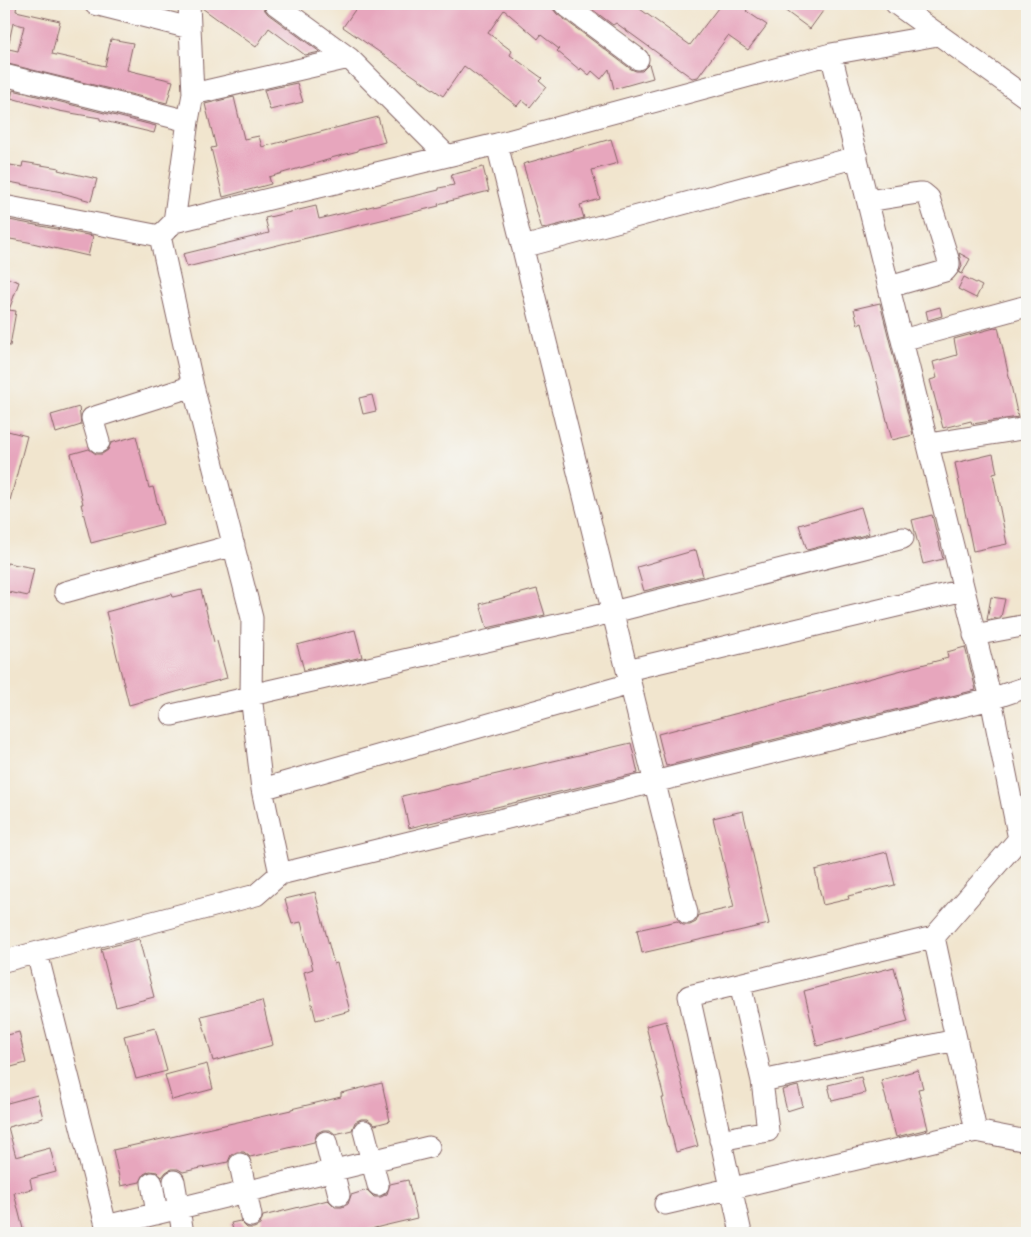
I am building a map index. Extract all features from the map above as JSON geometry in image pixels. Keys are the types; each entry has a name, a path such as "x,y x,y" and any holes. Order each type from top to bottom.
{"street":[{"path":"95,4 190,28"},
{"path":"189,4 193,94 167,229 193,386 252,618 251,696 262,789 280,874"},
{"path":"275,4 349,58 446,155"},
{"path":"564,4 638,60"},
{"path":"896,4 1027,98"},
{"path":"4,206 167,229 446,155 497,144 831,54 938,35"},
{"path":"741,1233 689,996 934,937 1019,839 991,699 831,54"},
{"path":"193,94 349,58"},
{"path":"4,74 188,121"},
{"path":"497,144 687,913"},
{"path":"523,247 857,157"},
{"path":"868,201 918,193 926,195 929,198 949,262 949,266 945,271 889,287"},
{"path":"902,340 1027,306"},
{"path":"100,442 92,418 193,386"},
{"path":"929,444 1027,428"},
{"path":"172,715 613,612 903,538"},
{"path":"65,592 234,545"},
{"path":"262,789 629,677 964,590"},
{"path":"974,634 1027,625"},
{"path":"4,961 256,895 280,874 991,699 1027,687"},
{"path":"934,937 976,1131"},
{"path":"37,953 107,1230 178,1208 429,1147"},
{"path":"720,1140 768,1131 762,1082 740,984"},
{"path":"762,1082 956,1040"},
{"path":"364,1130 378,1185"},
{"path":"665,1204 976,1131 1027,1141"},
{"path":"326,1142 340,1195"},
{"path":"240,1164 251,1216"},
{"path":"174,1181 183,1233"},
{"path":"152,1183 157,1214"}],"building":[{"path":"4,4 17,4 16,11 60,21 52,54 105,66 111,39 133,43 127,70 173,81 167,103 4,63 4,48 18,51 24,26 13,23 9,42 4,42"},
{"path":"202,4 263,4 268,14 320,52 305,55 269,28 256,47 202,8"},
{"path":"359,4 552,4 557,14 631,69 642,71 649,64 653,78 614,89 609,69 601,79 592,71 589,75 581,68 580,70 557,51 559,49 541,35 538,39 504,10 488,33 512,51 510,55 542,78 539,81 546,87 530,107 522,100 517,106 464,66 443,96 343,27"},
{"path":"585,4 633,4 690,45 721,4 752,4 746,11 767,25 748,50 728,36 698,77 692,78 616,23 613,25"},
{"path":"776,4 828,4 810,29"},
{"path":"297,83 303,102 270,110 264,90"},
{"path":"13,90 156,126 154,133 100,120 100,118 59,111 11,98"},
{"path":"234,97 244,139 259,136 262,147 378,117 385,142 269,177 271,184 223,197 211,148 216,147 205,104"},
{"path":"611,139 618,163 592,170 600,199 580,205 584,218 542,229 523,164"},
{"path":"23,162 59,168 58,170 97,179 91,201 62,192 4,181 4,164 22,167"},
{"path":"483,167 489,191 438,204 439,206 187,267 183,254 269,233 265,218 316,206 319,219 439,190 439,188 454,185 451,175"},
{"path":"4,219 93,236 88,256 4,238"},
{"path":"959,253 970,259 962,274 959,273 962,266"},
{"path":"4,277 19,282 9,310 16,311 10,346 4,345"},
{"path":"964,277 982,286 976,298 958,289"},
{"path":"880,303 913,435 892,440 862,323 858,325 854,309"},
{"path":"940,307 942,316 928,320 926,311"},
{"path":"998,327 1018,417 972,424 971,421 943,428 930,380 937,378 933,362 957,355 954,339"},
{"path":"372,395 376,411 363,414 359,398"},
{"path":"79,407 81,425 56,433 51,415"},
{"path":"4,430 27,436 8,508 4,508"},
{"path":"136,436 149,488 153,487 163,524 91,543 71,454 89,449 96,454 102,454 108,450 111,443"},
{"path":"993,454 997,473 993,474 1007,544 973,551 955,463"},
{"path":"861,507 869,534 807,550 799,525"},
{"path":"932,515 943,559 923,564 912,520"},
{"path":"696,550 703,576 644,591 637,567"},
{"path":"7,563 34,568 28,596 4,591"},
{"path":"537,589 545,615 487,628 480,604"},
{"path":"201,590 214,642 217,641 227,678 129,705 106,612 172,594 173,597"},
{"path":"991,597 1005,599 1001,617 987,620"},
{"path":"355,630 362,657 304,670 297,645"},
{"path":"965,647 976,690 666,766 658,734 948,658 947,652"},
{"path":"631,743 638,773 409,828 402,796"},
{"path":"743,811 769,924 642,953 637,930 677,921 683,925 690,925 696,922 699,915 734,907 713,818"},
{"path":"887,852 895,885 848,896 849,899 823,905 815,870"},
{"path":"315,892 334,964 337,963 350,1011 316,1020 304,972 313,969 301,922 292,924 285,899"},
{"path":"139,939 154,997 116,1007 101,949"},
{"path":"894,967 908,1022 817,1046 804,991"},
{"path":"262,1001 273,1045 213,1061 201,1016"},
{"path":"666,1021 698,1146 676,1152 646,1026"},
{"path":"155,1028 167,1071 136,1079 124,1036"},
{"path":"19,1032 26,1063 4,1069 4,1036"},
{"path":"207,1064 213,1089 172,1100 165,1075"},
{"path":"918,1070 923,1088 918,1089 928,1129 896,1137 881,1080"},
{"path":"861,1077 865,1093 832,1101 828,1085"},
{"path":"382,1083 390,1121 375,1125 368,1119 361,1119 355,1122 352,1130 335,1134 330,1130 323,1130 317,1133 314,1142 250,1157 244,1152 237,1152 231,1155 228,1162 183,1172 178,1169 171,1169 162,1177 157,1172 150,1171 144,1174 140,1182 121,1186 113,1150 291,1110 341,1097 341,1093"},
{"path":"798,1086 803,1106 787,1111 782,1090"},
{"path":"37,1095 43,1118 8,1127 16,1157 50,1148 56,1172 30,1179 32,1189 14,1193 24,1233 4,1233 4,1104"},
{"path":"408,1180 417,1218 362,1231 362,1233 234,1233 231,1223 240,1221 247,1228 254,1228 260,1225 263,1216 328,1200 335,1207 342,1207 348,1204 351,1195 367,1190 374,1197 381,1197 387,1194 390,1184"}]}
